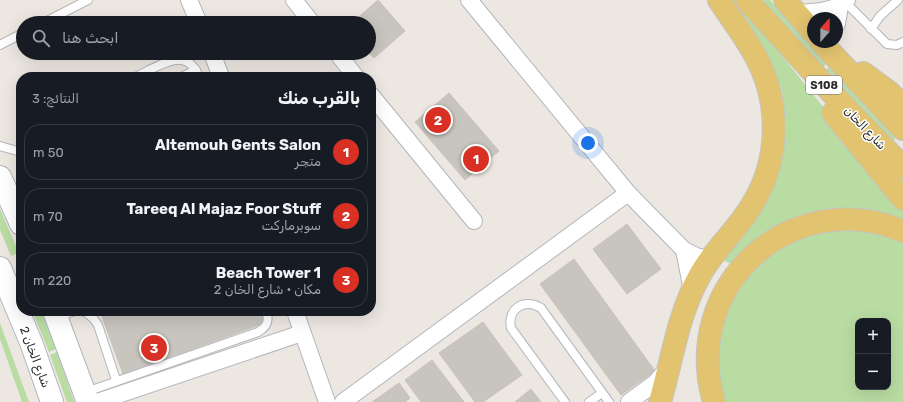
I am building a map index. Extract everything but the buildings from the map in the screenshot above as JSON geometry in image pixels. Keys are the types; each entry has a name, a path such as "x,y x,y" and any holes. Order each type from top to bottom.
{"main road":[{"path":"660,402 684,311 692,290 709,259 745,215 758,195 770,162 774,132 772,102 762,70 752,50 719,0"},
{"name":"شارع الخان","path":"747,0 903,167"},
{"path":"790,7 807,25"},
{"path":"766,22 795,66 903,199"},
{"path":"833,51 870,77 903,106"},
{"name":"S108","path":"833,51 903,129"},
{"path":"0,176 16,213"},
{"path":"714,402 708,365 709,335 713,320 725,291 742,265 753,254 800,226 835,219 866,220 903,231"},
{"name":"شارع الخان 2","path":"0,268 16,306"},
{"name":"شارع الخان 2","path":"20,316 52,402"},
{"path":"62,316 90,399"}],"street":[{"path":"189,0 196,16"},
{"path":"294,0 307,16"},
{"path":"469,0 628,194 684,250 696,256 709,259"},
{"path":"790,7 814,12 844,3"},
{"path":"215,60 219,72"},
{"path":"343,60 352,72"},
{"path":"376,101 474,221"},
{"path":"343,402 628,194"},
{"path":"684,250 692,290"},
{"path":"297,316 327,402"},
{"path":"90,399 302,333"},
{"path":"629,402 654,383 670,366"}],"lane":[{"path":"57,16 88,0"},
{"path":"871,29 880,16 898,0"},
{"path":"844,3 887,44 897,45 903,42"},
{"path":"0,45 16,37"},
{"path":"146,72 174,60"},
{"path":"182,60 189,61 197,72"},
{"path":"0,146 16,151"},
{"path":"565,402 511,328 511,316 518,306 530,303 541,308 609,402"},
{"path":"90,316 98,324 116,380"},
{"path":"90,399 116,380 258,332 267,324 266,316"},
{"path":"589,402 602,393"}],"green space":[{"path":"728,0 737,0 903,206 903,221 862,209 844,208 826,210 791,220 759,238 745,249 733,262 729,263 724,260 724,257 780,164 786,128 782,91 773,68 768,57"},
{"path":"765,0 770,0 807,41 807,48 813,48 827,63 822,68 762,2"},
{"path":"830,66 897,137 892,142 825,71"},
{"path":"0,209 16,246 16,254 11,256 0,230"},
{"path":"860,229 903,242 903,402 724,402 718,370 719,344 723,323 731,303 742,284 756,268 772,254 791,242 816,232"},
{"path":"34,316 43,316 56,349 49,352"},
{"path":"0,323 29,402 22,402 0,339"},
{"path":"57,352 74,402 67,402 50,355"}],"place":[{"name":"Tareeq Al Majaz Foor Stuff","path":"438,120"},
{"name":"Altemouh Gents Salon","path":"476,159"},
{"name":"Beach Tower 1","path":"154,348"}]}
